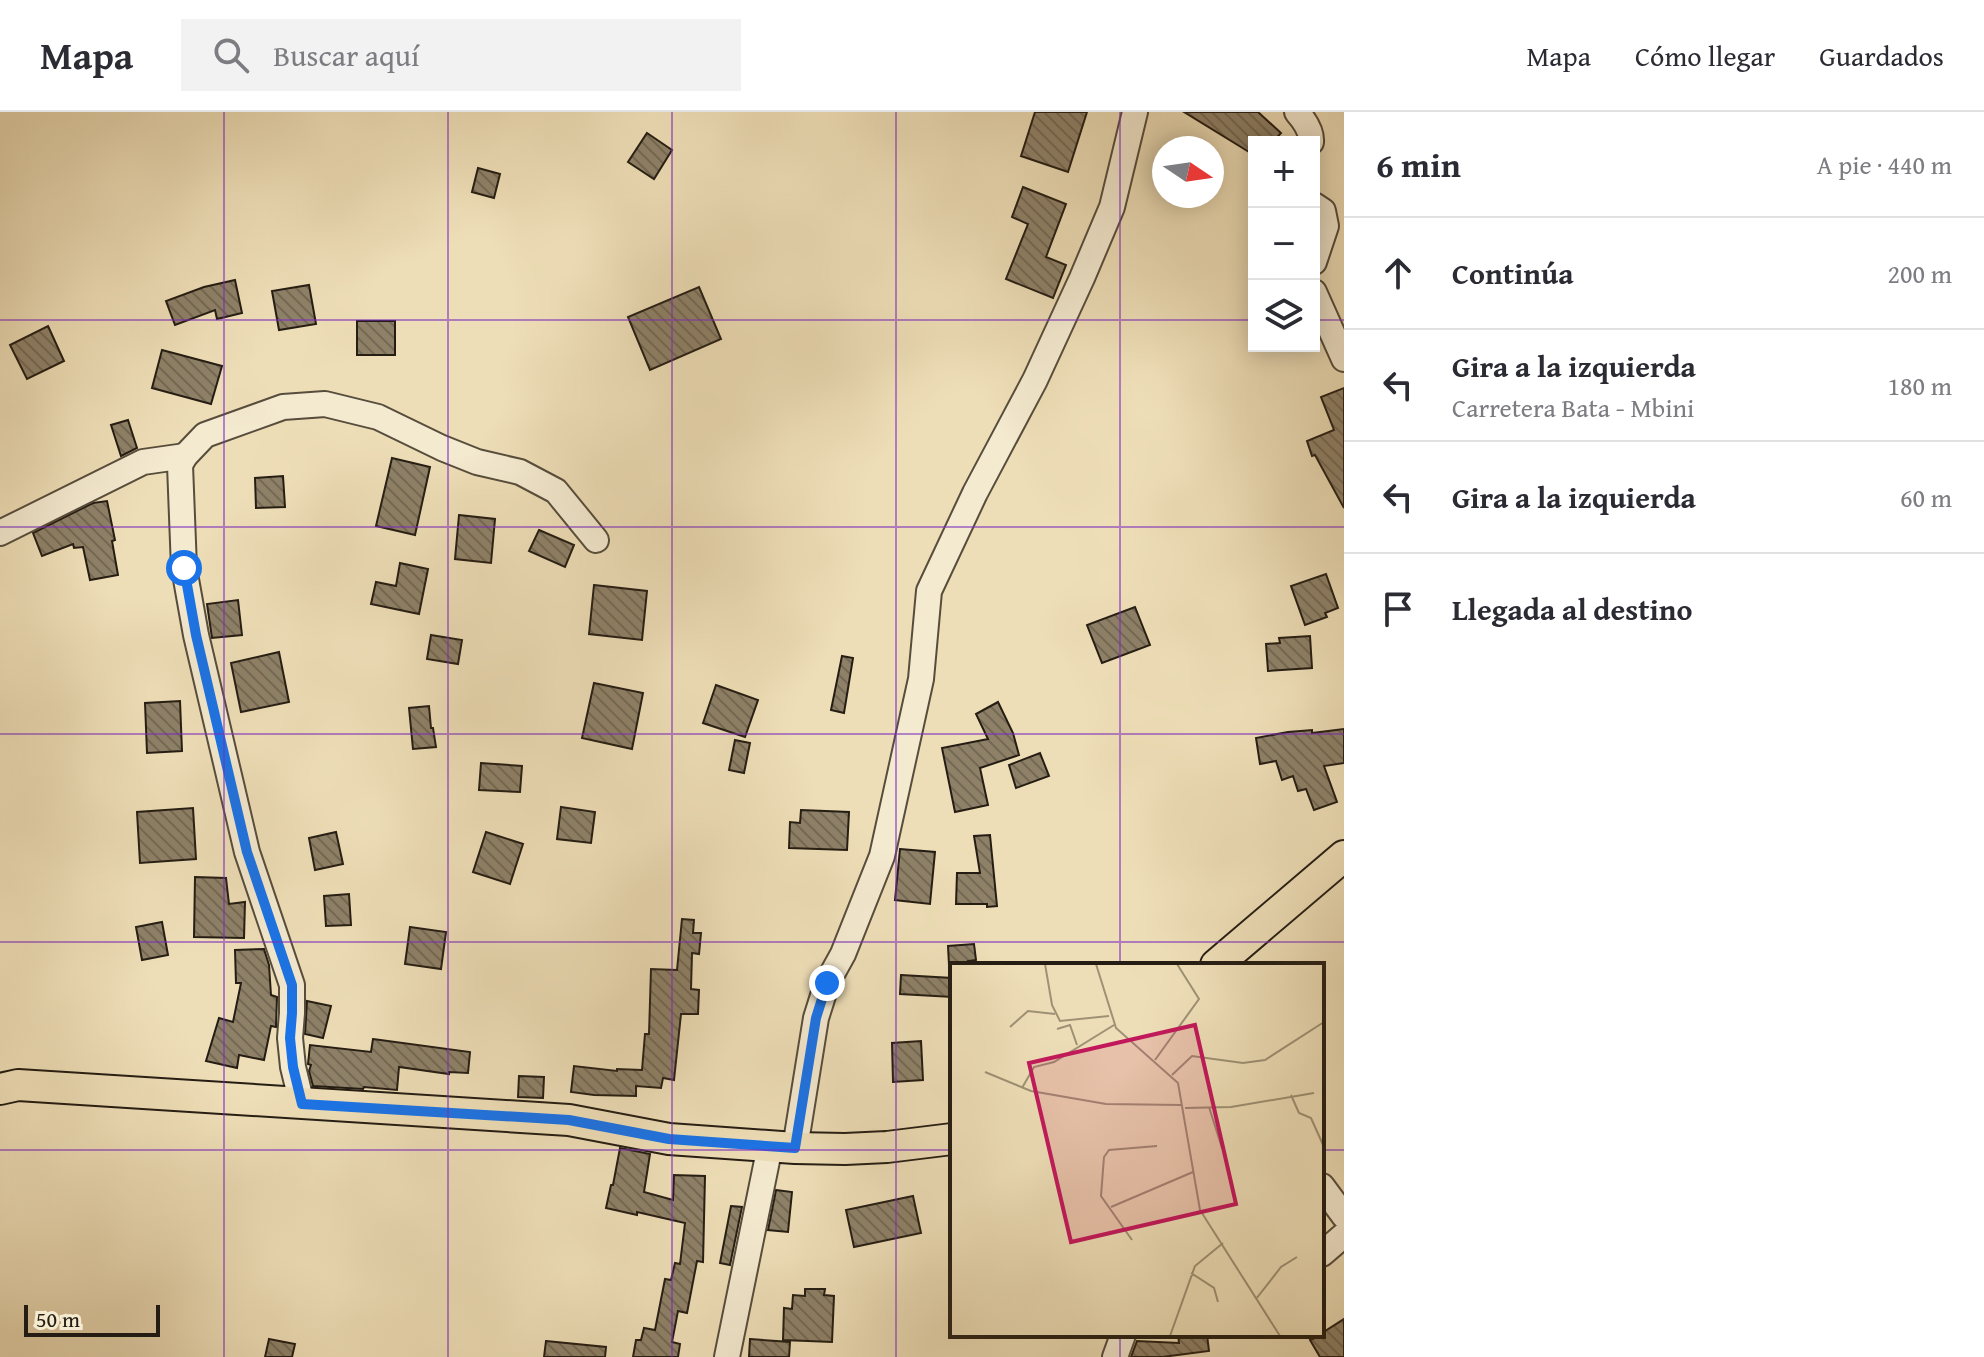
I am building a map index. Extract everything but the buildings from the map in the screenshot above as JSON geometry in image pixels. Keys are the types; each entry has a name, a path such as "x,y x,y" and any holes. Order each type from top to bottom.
{"main road":[{"path":"1218,963 1344,856"},
{"path":"0,1089 18,1085 569,1120 669,1139 783,1147 845,1149 950,1139"}],"street":[{"path":"727,1357 816,1018 827,983 843,954 882,856 921,679 929,591 975,493 1035,380 1082,278 1112,207 1135,112"},
{"path":"1297,112 1311,136"},
{"path":"1320,209 1326,226 1320,244"},
{"path":"1320,305 1344,359"},
{"path":"302,1104 290,1038 292,985 247,852 196,635 184,568 180,465 205,435 283,407 325,404 378,417 477,462 520,472 532,478 556,491 596,540"},
{"path":"0,533 143,462 185,456"},
{"path":"1324,1189 1344,1216"},
{"path":"1324,1252 1344,1235"},
{"path":"1115,1357 1122,1337"}],"route":[{"path":"184,568 196,635 247,852 292,985 290,1038 302,1104 569,1120 669,1139 795,1148 816,1018 827,983"}]}
